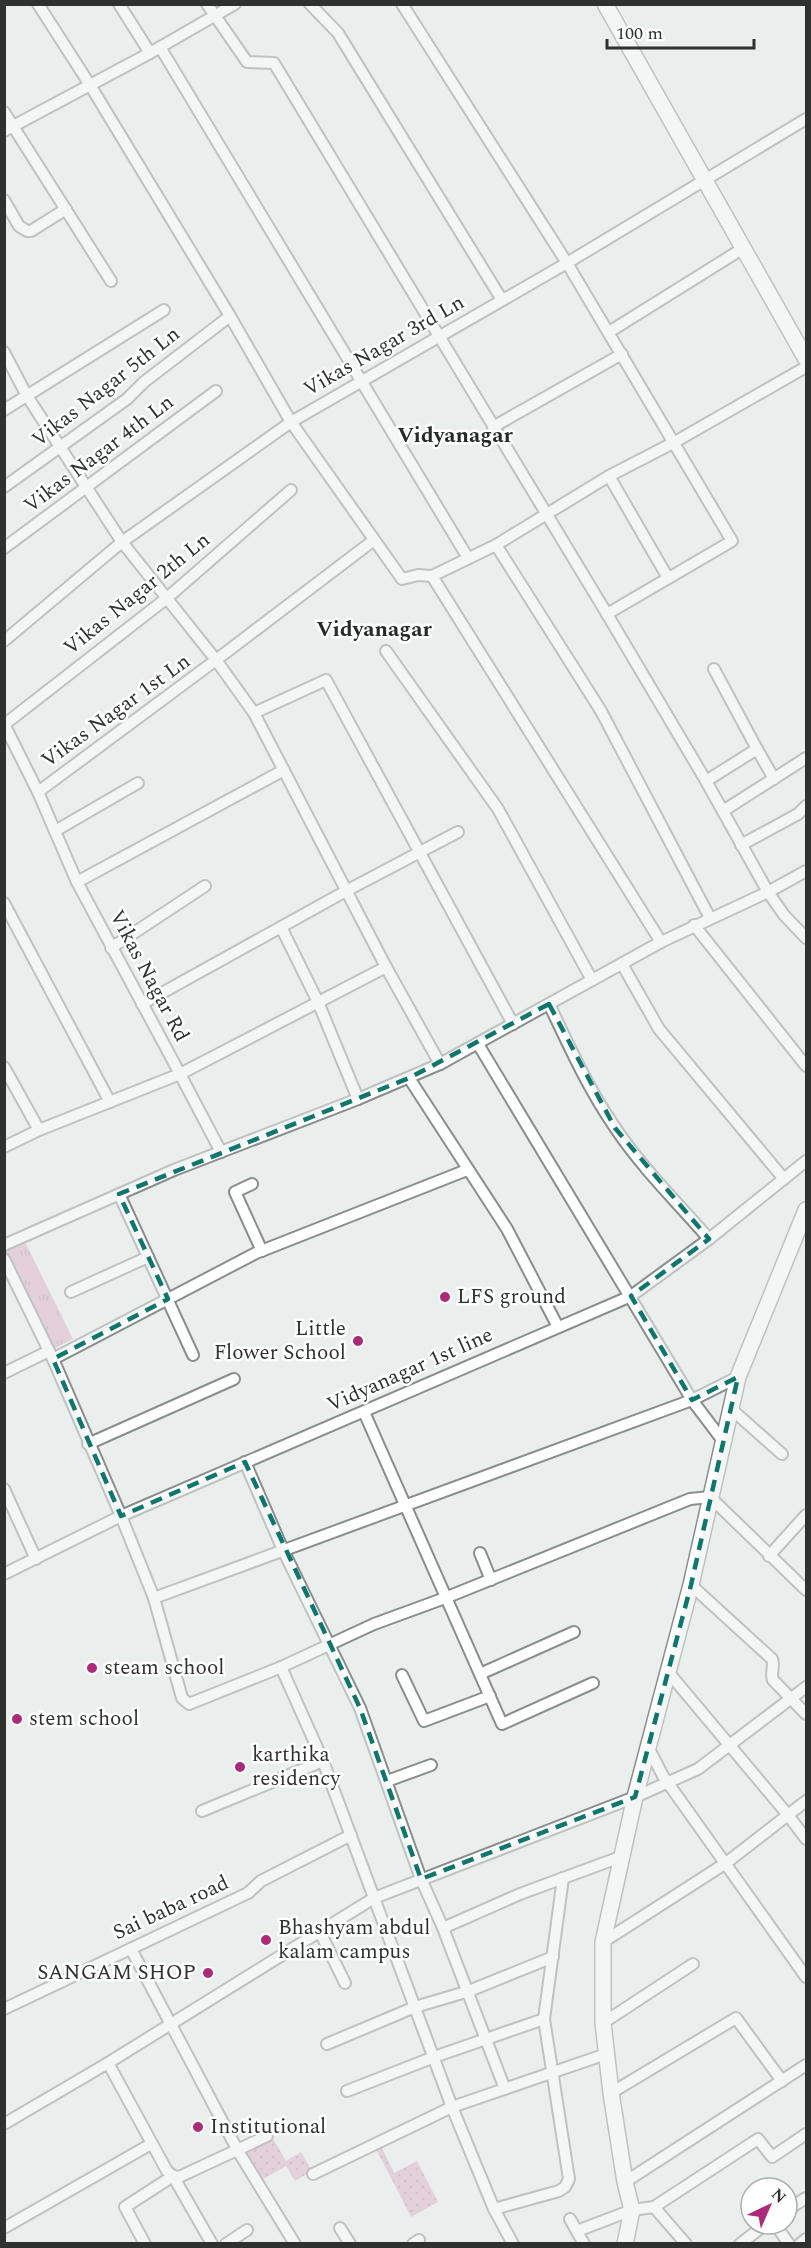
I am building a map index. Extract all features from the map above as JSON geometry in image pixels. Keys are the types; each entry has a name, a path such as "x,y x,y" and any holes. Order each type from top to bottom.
{"street":[{"path":"38,4 90,85 230,316 291,422 402,579 418,575 432,576 496,545 609,476 807,367"},
{"path":"119,4 155,50 362,381 468,558"},
{"path":"207,4 247,62 274,63 607,614 706,781 768,892 784,915 807,938"},
{"path":"9,128 155,50 235,4"},
{"path":"310,4 338,33 502,300"},
{"path":"402,4 567,263 732,541 607,614"},
{"path":"605,4 742,249 807,359"},
{"path":"4,112 9,128 66,209 111,281"},
{"name":"Vikas Nagar 3rd Ln","path":"4,641 122,542 291,422 567,263 807,119"},
{"path":"4,200 19,226 27,231 31,231 66,209"},
{"path":"609,332 742,249"},
{"path":"4,410 164,310"},
{"name":"Vikas Nagar 5th Ln","path":"4,487 127,399 144,382 230,316"},
{"path":"494,427 622,354"},
{"path":"6,357 27,396 122,542 216,660 254,713 386,967 440,1064"},
{"name":"Vikas Nagar 4th Ln","path":"4,548 216,391"},
{"path":"609,476 668,578"},
{"name":"Vikas Nagar 2th Ln","path":"5,724 166,598 291,490"},
{"name":"Vikas Nagar 1st Ln","path":"38,792 374,540"},
{"path":"496,545 601,711 710,918"},
{"path":"432,576 661,942"},
{"path":"386,651 498,809 592,981"},
{"path":"714,669 774,779"},
{"path":"254,713 326,680 513,1024"},
{"name":"Vikas Nagar Rd","path":"4,1148 39,1130 180,1074 77,882 38,792 5,724"},
{"path":"706,781 756,749"},
{"path":"723,812 807,758"},
{"path":"77,882 284,770"},
{"path":"55,831 138,783"},
{"path":"741,845 798,814 807,806"},
{"path":"142,1004 458,832"},
{"path":"4,1245 119,1194 440,1064 661,942 768,892 807,871"},
{"path":"111,948 205,886"},
{"path":"4,903 110,1102"},
{"path":"694,926 807,1066"},
{"path":"281,927 318,1002 358,1099"},
{"path":"622,964 660,1029 784,1179"},
{"path":"221,1152 180,1074 386,967"},
{"path":"549,1004 592,1092 615,1128 708,1239"},
{"path":"478,1044 692,1400 723,1441"},
{"path":"4,1067 39,1130"},
{"path":"409,1078 507,1229 558,1327"},
{"name":"Vidyanagar 1st line","path":"4,1574 121,1516 631,1296 807,1161"},
{"path":"4,1373 51,1355 262,1251 468,1170"},
{"path":"252,1184 235,1192 262,1251"},
{"path":"119,1194 194,1355"},
{"path":"625,2244 632,2210 625,2182 606,2054 603,2024 603,1942 635,1797 691,1585 738,1377 803,1233 807,1210"},
{"path":"71,1292 148,1257"},
{"path":"4,1259 51,1355 121,1516 154,1598 185,1702 189,1704 281,1667 374,1624 491,1580 690,1499 710,1497"},
{"path":"154,1598 692,1400 738,1377"},
{"path":"88,1444 234,1379"},
{"path":"730,1408 782,1454"},
{"path":"364,1412 502,1724 593,1683"},
{"path":"245,1462 282,1550 360,1708 421,1879 469,1991 505,2089"},
{"path":"4,1489 36,1559"},
{"path":"710,1497 807,1590"},
{"path":"769,1556 807,1515"},
{"path":"480,1553 491,1580"},
{"path":"691,1585 772,1659 774,1665 772,1680 807,1714"},
{"path":"480,1674 574,1632"},
{"path":"281,1667 324,1761 452,2107 494,2209 513,2244"},
{"path":"669,1673 807,1839"},
{"path":"402,1675 424,1721 490,1696"},
{"path":"4,2124 108,2063 374,1898 635,1797 698,1769 807,1687"},
{"path":"648,1747 656,1767 807,1977"},
{"path":"202,1811 324,1761"},
{"path":"387,1781 431,1765"},
{"path":"603,1942 726,1863 807,1801"},
{"name":"Sai baba road","path":"4,2008 248,1893 261,1881 351,1835"},
{"path":"443,1928 520,1894 623,1856"},
{"path":"494,2209 559,2191 565,2187 569,2179 544,2019 563,1878"},
{"path":"320,1932 345,1983"},
{"path":"131,1948 238,2151 295,2244"},
{"path":"327,2044 415,2007 469,1991 553,1957"},
{"path":"603,2024 693,1964"},
{"path":"611,2093 736,2018 782,2081"},
{"path":"348,2091 434,2057 544,2019"},
{"path":"313,2174 452,2107 606,2054"},
{"path":"108,2063 151,2144 167,2171 173,2176 212,2244"},
{"path":"625,2182 807,2065"},
{"path":"577,2231 632,2210 654,2207 758,2139 772,2157 807,2134"},
{"path":"145,2244 125,2207 173,2176 179,2177 267,2136"},
{"path":"4,2228 151,2144"},
{"path":"654,2207 686,2244"},
{"path":"570,2218 585,2244"},
{"path":"340,2228 350,2244"},
{"path":"226,2244 247,2230"},
{"path":"800,2244 807,2239"}],"highlighted area":[{"path":"549,1004 615,1128 709,1239 631,1296 692,1400 738,1377 691,1585 635,1797 421,1879 360,1708 245,1462 121,1516 53,1359 168,1299 119,1194 409,1078"}],"green space":[{"path":"23,1238 73,1339 49,1351 5,1259 5,1246"},
{"path":"272,2137 286,2161 301,2152 312,2171 295,2181 286,2166 260,2181 244,2152"},
{"path":"379,2142 394,2173 417,2161 438,2202 411,2217 374,2145"}],"place":[{"name":"LFS ground","path":"445,1297"},
{"name":"Little Flower School","path":"358,1341"},
{"name":"steam school","path":"92,1668"},
{"name":"stem school","path":"17,1719"},
{"name":"karthika residency","path":"240,1767"},
{"name":"Bhashyam abdul kalam campus","path":"266,1940"},
{"name":"SANGAM SHOP","path":"208,1973"},
{"name":"Institutional","path":"198,2127"}],"district":[{"name":"Vidyanagar","path":"455,435"},
{"name":"Vidyanagar","path":"374,629"}]}
